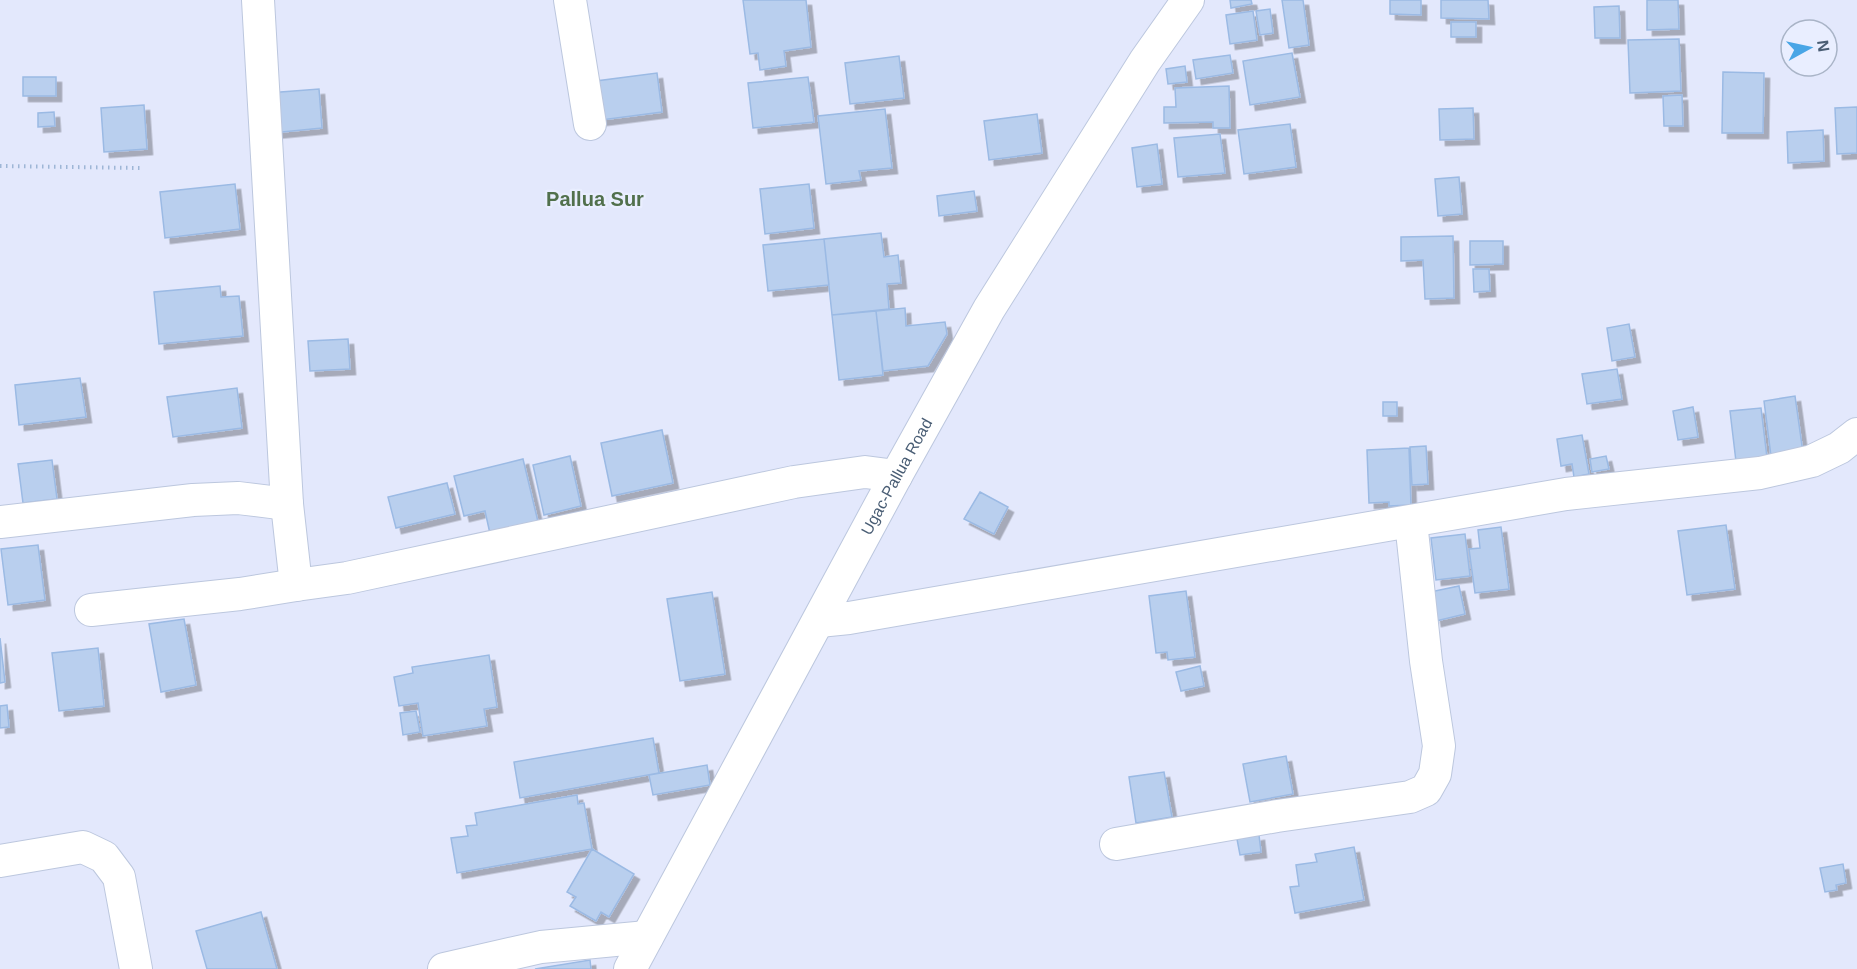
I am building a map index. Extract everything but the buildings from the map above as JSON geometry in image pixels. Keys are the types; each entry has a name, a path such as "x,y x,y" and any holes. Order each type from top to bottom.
{"street":[{"path":"258,0 287,504 296,585"},
{"path":"570,0 590,124"},
{"name":"Ugac-Pallua Road","path":"630,969 896,476 989,309 1145,61 1188,0"},
{"path":"819,621 849,618 1566,494 1760,473 1812,461 1839,448 1857,434"},
{"path":"91,610 240,594 346,578 794,482 865,472 896,476"},
{"path":"0,522 193,500 238,498 287,504"},
{"path":"1116,844 1277,816 1410,797 1426,790 1435,774 1439,746 1426,661 1410,522"},
{"path":"0,861 82,848 104,857 119,877 136,969"},
{"path":"444,969 541,947 647,937"}],"path":[{"path":"0,166 140,168"}],"district":[{"name":"Pallua Sur","path":"595,199"}]}
